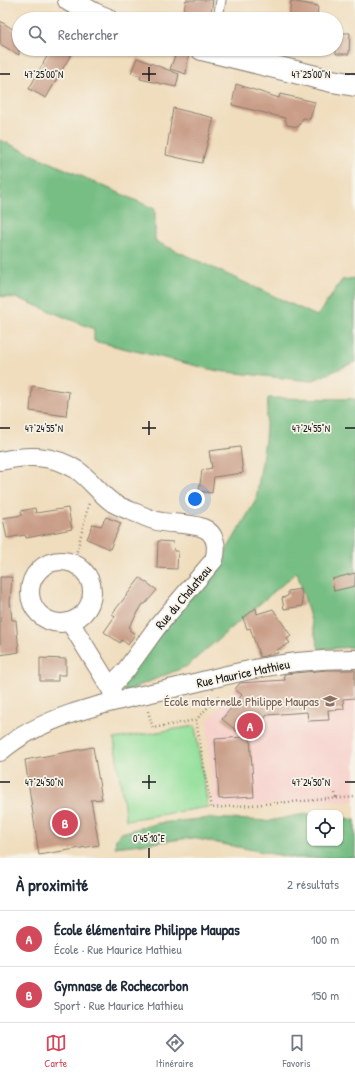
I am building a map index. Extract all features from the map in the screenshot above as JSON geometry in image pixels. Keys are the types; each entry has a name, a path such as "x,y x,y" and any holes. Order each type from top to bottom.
{"street":[{"path":"69,0 90,12"},
{"path":"233,56 332,81 355,85"},
{"name":"Rue du Chalateau","path":"0,461 16,457 35,456 56,460 76,470 114,503 160,522 200,527 207,530 213,536 216,550 214,560 157,627 126,670 112,694"},
{"path":"59,560 74,563 79,565 86,572 91,581 93,591 91,602 87,610 79,618 70,622 60,623 49,621 40,615 33,607 30,597 30,586 34,576 40,568 49,562 59,560"},
{"path":"70,622 112,694"},
{"name":"Rue Maurice Mathieu","path":"0,752 18,738 36,728 112,694 270,666 298,662 355,659"}],"lane":[{"path":"219,12 221,0"}],"path":[{"path":"74,563 94,486"},
{"path":"148,711 152,728 196,720 218,696"},
{"path":"196,720 211,808 355,797"},
{"path":"335,793 336,799"}],"shaded area":[{"path":"355,672 355,801 214,807 207,722 243,679"}],"green space":[{"path":"0,140 155,209 155,241 317,316 342,280 355,278 355,362 311,381 218,371 94,341 94,329 20,299 0,296"},
{"path":"268,398 355,399 355,647 319,649 297,572 187,666 124,692 125,679 225,553 256,500 265,440"},
{"path":"195,726 208,807 126,820 114,739"},
{"path":"307,814 307,846 343,846 343,818 355,820 355,858 294,858 192,838 115,847 116,838 121,833 159,823 210,818 269,821"}],"building":[{"path":"186,0 213,0 211,12 183,12"},
{"path":"291,1 318,6 318,12 290,12"},
{"path":"0,21 12,29 12,51 0,44"},
{"path":"343,33 350,33 349,54 343,54"},
{"path":"47,56 70,56 46,98 29,89"},
{"path":"175,56 189,56 186,74 170,69"},
{"path":"137,58 179,74 176,87 140,79 141,76 131,73"},
{"path":"236,84 279,98 280,94 315,102 310,119 303,118 298,127 287,125 285,118 232,105"},
{"path":"173,108 214,118 202,163 166,155"},
{"path":"32,386 69,392 66,416 30,411"},
{"path":"240,447 243,473 214,477 212,493 199,491 202,470 212,468 209,451"},
{"path":"35,508 36,513 68,508 72,529 26,538 25,535 7,538 3,518 22,515 21,511"},
{"path":"106,517 121,523 110,549 87,539 93,524 101,526"},
{"path":"158,541 173,542 174,551 178,551 177,569 157,568"},
{"path":"355,573 355,586 334,591 332,579"},
{"path":"0,577 12,577 10,602 12,620 16,620 19,652 0,655"},
{"path":"140,578 157,590 145,604 143,604 129,627 131,628 129,630 135,634 128,645 122,640 120,643 104,632 115,616 112,614"},
{"path":"301,589 303,606 284,609 282,598 288,596 288,591"},
{"path":"256,608 257,614 273,609 291,636 287,639 290,643 277,650 278,653 260,657 250,628 247,629 243,618"},
{"path":"40,658 66,659 66,675 58,675 58,681 40,681"},
{"path":"327,670 355,670 355,698 343,699 344,709 328,710 329,720 308,721 307,712 267,715 250,737 254,797 219,799 215,739 244,737 222,719 242,695 235,689 240,683 285,680 284,674"},
{"path":"93,747 102,799 91,800 99,845 39,855 25,760"}],"place":[{"name":"École maternelle Philippe Maupas","path":"330,701"},
{"name":"École élémentaire Philippe Maupas","path":"250,726"},
{"name":"Gymnase de Rochecorbon","path":"65,823"}]}
